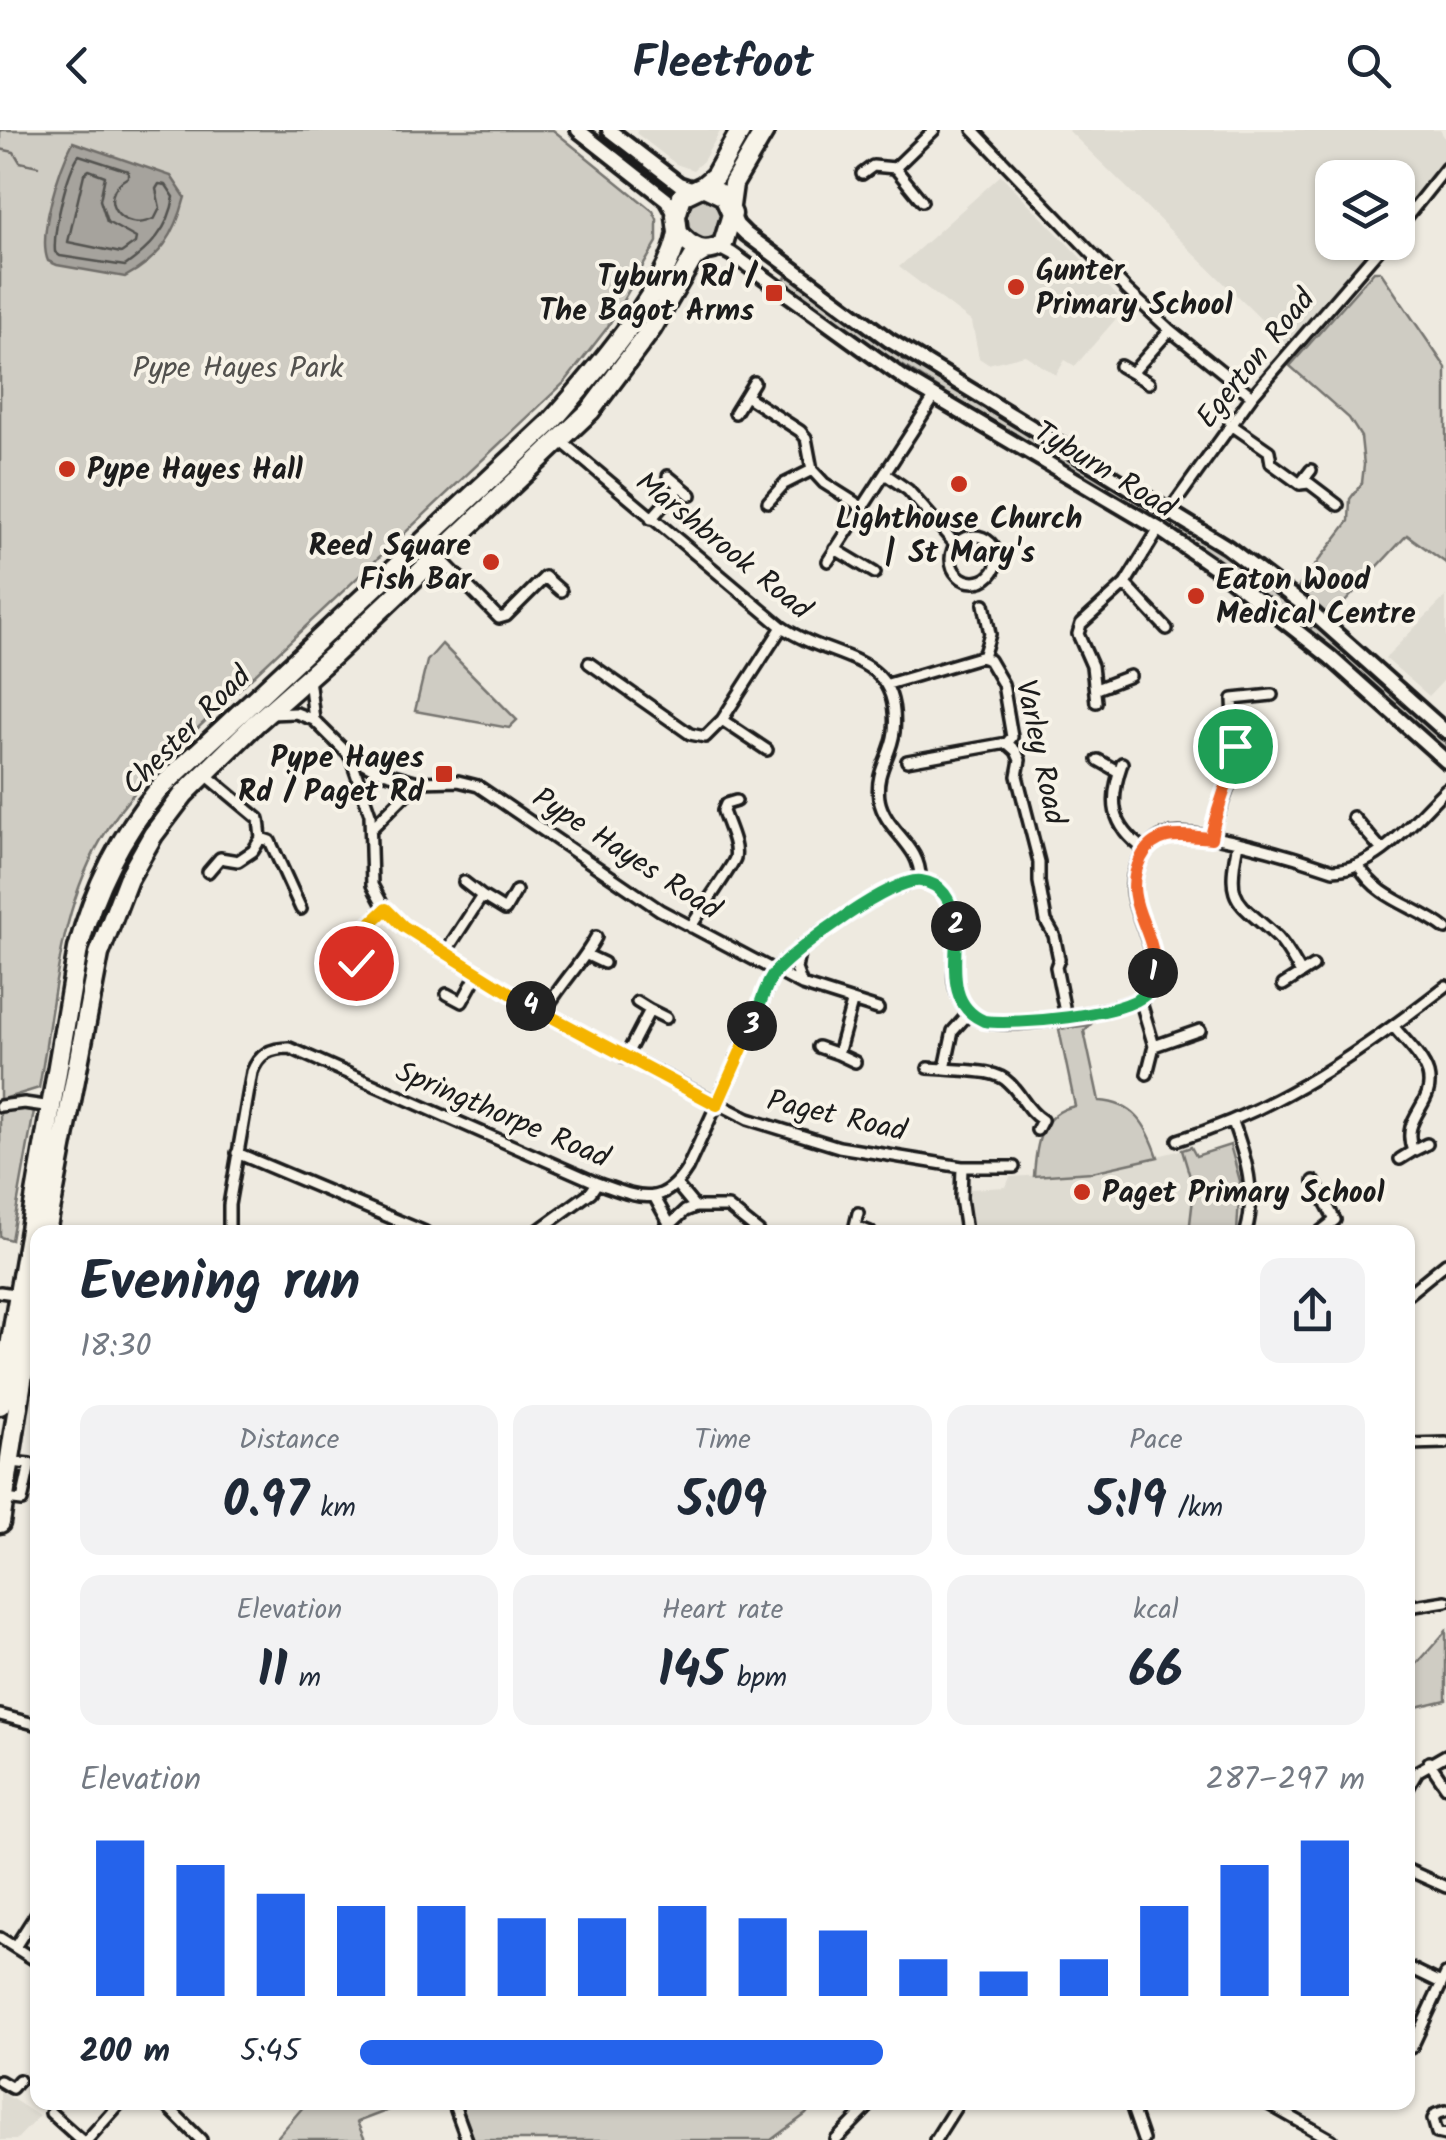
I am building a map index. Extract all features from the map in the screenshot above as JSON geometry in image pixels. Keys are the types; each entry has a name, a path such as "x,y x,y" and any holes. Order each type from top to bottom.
{"highway":[{"path":"740,130 715,176 682,196 677,224 694,248 711,249 728,233 733,184 765,130"},
{"path":"698,187 716,190 731,210"},
{"name":"Chester Road","path":"49,1225 45,1192 52,1107 78,949 103,872 141,811 242,710 551,422 634,319 668,260 677,224"},
{"name":"Chester Road","path":"39,1225 100,954 128,879 153,835 205,774 261,719 561,441 613,382 652,328 693,258 711,249"},
{"path":"318,640 332,656"},
{"path":"242,710 261,719"},
{"path":"70,1002 90,1006"},
{"name":"Chester Road","path":"0,1403 30,1279"},
{"name":"Chester Road","path":"0,1523 12,1462 30,1291"}],"main road":[{"path":"578,130 667,200 677,224"},
{"path":"610,130 679,184 698,187"},
{"name":"Tyburn Road","path":"731,210 736,225 746,234 888,340 1170,510 1293,596 1446,732"},
{"name":"Tyburn Road","path":"711,249 732,254 858,347 1159,529 1266,605 1446,761"},
{"path":"1159,529 1170,510"}],"street":[{"path":"895,168 934,130"},
{"path":"973,130 1127,290 1252,396"},
{"path":"862,174 873,166 895,168 922,201"},
{"path":"1415,207 1446,168"},
{"name":"Egerton Road","path":"1170,510 1252,396 1369,260"},
{"path":"1132,373 1170,330"},
{"path":"1120,366 1149,383"},
{"path":"734,413 754,382"},
{"path":"746,396 800,431 806,438 812,470 862,507"},
{"path":"828,561 935,396"},
{"path":"1230,424 1268,451 1270,463 1338,505"},
{"name":"Marshbrook Road","path":"561,441 782,628 804,642 870,667 888,684"},
{"path":"768,502 784,484 812,470"},
{"path":"1300,484 1311,470"},
{"path":"885,474 908,490 956,544"},
{"path":"668,476 691,495"},
{"path":"651,519 680,486"},
{"path":"1096,702 1092,666 1080,643 1080,624 1125,584 1159,529"},
{"path":"975,536 992,546 997,556 991,575 980,582 959,578 951,557 956,544 975,536"},
{"path":"836,549 875,573"},
{"path":"438,556 499,618 506,616 558,567"},
{"path":"545,576 561,592"},
{"path":"1125,584 1167,628"},
{"path":"984,604 990,634 984,658"},
{"path":"589,663 690,734 700,737 710,735 722,720 782,628"},
{"name":"Varley Road","path":"888,684 984,658 1002,684 1012,737 1007,743 1020,760 1016,776 1039,862 1039,882 1046,921 1054,935 1059,959 1056,967 1066,1017"},
{"path":"1096,689 1130,676"},
{"path":"261,719 296,713 314,720 309,678"},
{"path":"888,684 895,704 893,738 878,773 880,799 890,824 916,857 920,880"},
{"path":"1221,700 1272,696"},
{"path":"1211,838 1234,760 1233,699"},
{"name":"Pype Hayes Road","path":"314,720 350,756 376,770 418,782 458,781 478,786 647,902 691,927 802,986 878,1009"},
{"path":"722,720 767,750"},
{"path":"907,762 950,748 1007,743"},
{"path":"341,951 386,909 372,885 372,829 367,800 350,756"},
{"path":"1098,760 1121,768 1113,786 1116,813 1123,832 1145,850"},
{"path":"205,774 259,820 261,838 253,851 238,861 220,858 208,872"},
{"path":"372,829 418,782"},
{"path":"1147,1074 1154,1046 1143,997 1155,967 1132,885 1145,850 1169,834 1211,838 1344,870 1359,866 1382,850 1446,788"},
{"path":"691,927 708,898 740,860 723,811 726,804 736,801"},
{"path":"1353,817 1382,850"},
{"path":"261,838 270,841 301,909"},
{"path":"1238,843 1232,888 1241,907 1281,941 1301,973"},
{"path":"1359,866 1384,895 1446,929"},
{"path":"750,1225 728,1207 696,1207 670,1225 655,1198 676,1184 687,1170 774,972 892,888 920,880 934,885 950,901 956,929 954,983 961,1003 984,1021 1066,1017 1143,997"},
{"path":"464,882 504,910 516,891"},
{"path":"445,953 482,896"},
{"name":"Paget Road","path":"386,909 403,926 544,1014 717,1105 779,1131 838,1147 962,1167 1014,1168"},
{"path":"544,1014 564,979 577,969 596,937"},
{"path":"328,946 356,963"},
{"path":"800,950 796,969 802,986"},
{"path":"587,954 604,964"},
{"path":"1283,985 1313,966"},
{"path":"448,994 462,1002 478,973"},
{"path":"1178,1140 1233,1122 1311,1081 1394,1027 1446,986"},
{"path":"638,1002 666,1018"},
{"path":"838,1054 852,1003"},
{"path":"625,1058 650,1010"},
{"path":"945,1069 953,1031 970,1012"},
{"path":"1394,1027 1429,1078 1427,1095 1409,1126 1413,1150"},
{"path":"1154,1046 1200,1030"},
{"path":"818,1047 855,1062"},
{"name":"Springthorpe Road","path":"229,1225 228,1205 256,1062 268,1051 290,1048 597,1182 655,1198"},
{"path":"928,1068 1003,1078 1024,1106 1043,1121"},
{"path":"0,1106 24,1103 52,1107"},
{"path":"1233,1122 1250,1190 1247,1225"},
{"path":"1196,1135 1200,1149"},
{"path":"1400,1159 1427,1144"},
{"path":"238,1153 408,1225"},
{"path":"962,1167 965,1225"},
{"path":"1314,1181 1339,1225"},
{"path":"546,1225 591,1192 597,1182"},
{"path":"676,1184 696,1207"},
{"path":"853,1225 858,1212"},
{"path":"1329,1225 1335,1220"},
{"path":"1415,1288 1446,1263"},
{"path":"0,1292 27,1296"},
{"path":"1415,1444 1446,1443"},
{"path":"1415,1604 1446,1601"},
{"path":"0,1715 30,1723"},
{"path":"1415,1776 1429,1762 1446,1755"},
{"path":"1429,1762 1446,1787"},
{"path":"1415,1873 1446,1887"},
{"path":"15,1946 30,1924"},
{"path":"0,1938 30,1956"},
{"path":"1415,1968 1444,1978 1415,2041"},
{"path":"0,2080 12,2088 19,2080"},
{"path":"51,2113 84,2140 113,2110"},
{"path":"171,2110 201,2140"},
{"path":"456,2110 467,2140"},
{"path":"836,2140 865,2110"},
{"path":"935,2140 954,2110"},
{"path":"1133,2110 1143,2140"},
{"path":"1279,2110 1332,2140"},
{"path":"1443,2137 1433,2127 1433,2120 1436,2114 1446,2111"}],"shaded area":[{"path":"721,130 703,161 693,170 676,164 636,133"},
{"path":"1068,130 1440,130 1446,140 1446,160 1415,196 1415,160 1315,160 1315,260 1359,260 1286,344"},
{"name":"Gunter Primary School","path":"1001,175 1127,306 1075,366 1065,360 1056,375 1025,355 988,364 979,358 972,322 899,267"},
{"path":"1446,596 1446,678 1429,696 1385,658"},
{"name":"Paget Primary School","path":"1182,1150 1194,1190 1190,1225 973,1225 970,1189 1006,1187 1010,1177 1092,1172"},
{"path":"0,2091 39,2116 16,2140 0,2140"}],"green space":[{"name":"Pype Hayes Park","path":"0,130 553,130 653,211 657,242 607,328 565,382 182,743 123,806 91,859 68,922 39,1088 0,1100"},
{"path":"702,193 717,201 723,214 719,235 704,242 692,236 684,223 688,201"},
{"path":"1374,271 1380,271 1446,368 1446,563 1407,535 1330,618 1296,590 1349,521 1350,499 1362,483 1361,437 1349,418 1290,366"},
{"path":"787,275 1153,505 1151,510 1147,512 1054,458 871,345 782,284"},
{"path":"513,465 520,473 335,645 328,637"},
{"path":"1188,525 1295,604 1289,614 1181,534"},
{"path":"1306,615 1442,734 1446,738 1446,753 1309,633 1312,626"},
{"path":"442,644 517,720 509,728 415,711 427,661"},
{"path":"162,796 175,796 140,844 85,999 76,998 85,946 111,872"},
{"path":"1090,1025 1084,1031 1099,1101 1131,1111 1149,1135 1158,1157 1092,1172 1034,1176 1038,1143 1047,1123 1075,1106 1059,1029"},
{"path":"34,1111 11,1240 0,1237 0,1112"},
{"path":"1230,1145 1240,1181 1237,1225 1190,1225 1194,1190 1182,1150 1191,1147 1196,1156"},
{"path":"1446,1631 1446,1700 1415,1707 1415,1666"},
{"path":"300,2110 389,2110 357,2122 365,2140 275,2140"},
{"path":"462,2110 809,2110 771,2140 474,2140"}],"water":[{"path":"73,142 171,176 185,197 164,245 125,277 48,261 48,218 56,183"}],"waterway":[{"path":"0,149 14,152 20,162 38,166"}],"place":[{"name":"Gunter Primary School","path":"1016,287"},
{"name":"Tyburn Rd / The Bagot Arms","path":"774,293"},
{"name":"Pype Hayes Hall","path":"67,469"},
{"name":"Lighthouse Church | St Mary's","path":"959,484"},
{"name":"Reed Square Fish Bar","path":"491,562"},
{"name":"Eaton Wood Medical Centre","path":"1196,596"},
{"name":"Pype Hayes Rd / Paget Rd","path":"444,774"},
{"name":"Paget Primary School","path":"1082,1192"}],"route":[{"path":"356,963 341,951 386,909 403,926 544,1014 717,1105 774,972 854,911 910,882 920,880 934,885 950,901 956,929 954,983 961,1003 976,1018 998,1023 1057,1018 1124,1005 1146,994 1155,967 1134,902 1132,885 1138,864 1145,850 1169,834 1211,838 1215,814 1231,777 1235,746"}]}
